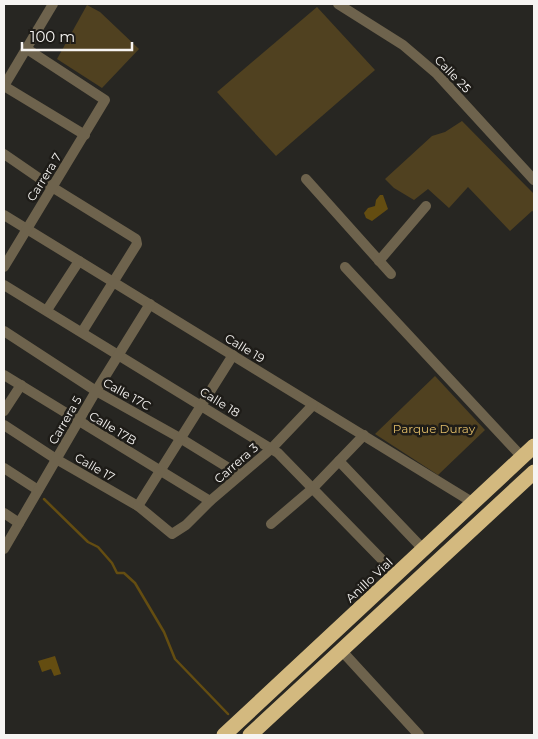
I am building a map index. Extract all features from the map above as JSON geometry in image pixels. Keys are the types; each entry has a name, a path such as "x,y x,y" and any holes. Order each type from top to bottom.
{"highway":[{"name":"Anillo Vial","path":"224,735 534,446"},
{"path":"250,735 534,472"}],"street":[{"path":"53,4 28,49 4,86 85,135"},
{"name":"Calle 25","path":"338,4 390,36 430,68 534,180"},
{"name":"Carrera 7","path":"4,267 105,100 28,49"},
{"path":"4,154 52,187 136,239 137,244 82,332"},
{"path":"306,179 391,274"},
{"path":"379,261 426,206"},
{"name":"Calle 19","path":"4,215 472,502"},
{"path":"47,310 79,261"},
{"path":"345,267 522,457"},
{"name":"Calle 18","path":"4,285 278,453 396,574"},
{"name":"Carrera 5","path":"4,550 96,391 150,304"},
{"name":"Calle 17C","path":"4,332 96,391 180,438 240,475"},
{"path":"138,506 233,355"},
{"name":"Calle 17B","path":"4,375 210,502"},
{"path":"4,411 21,385"},
{"name":"Carrera 3","path":"170,534 186,525 271,449 314,405"},
{"name":"Calle 17","path":"4,425 56,459 138,506 170,534"},
{"path":"272,524 312,489 364,435"},
{"path":"339,461 424,550"},
{"path":"4,468 38,490"},
{"path":"4,513 19,523"},
{"path":"341,650 419,735"}],"green space":[{"path":"87,5 100,12 139,49 102,88 57,59"},
{"path":"317,7 375,70 276,156 217,92"},
{"path":"462,121 534,194 534,212 532,211 510,231 468,187 449,208 428,189 414,200 394,188 385,179 432,136 445,132"},
{"name":"Parque Duray","path":"435,376 485,430 438,475 375,434"}],"shaded area":[{"path":"380,195 383,195 388,209 372,221 366,218 364,213 368,208 375,206 376,200"},
{"path":"55,656 61,674 54,676 51,669 42,672 38,661"}],"waterway":[{"path":"44,499 88,542 98,547 112,563 117,573 124,573 135,583 164,632 175,659 228,714"}]}
